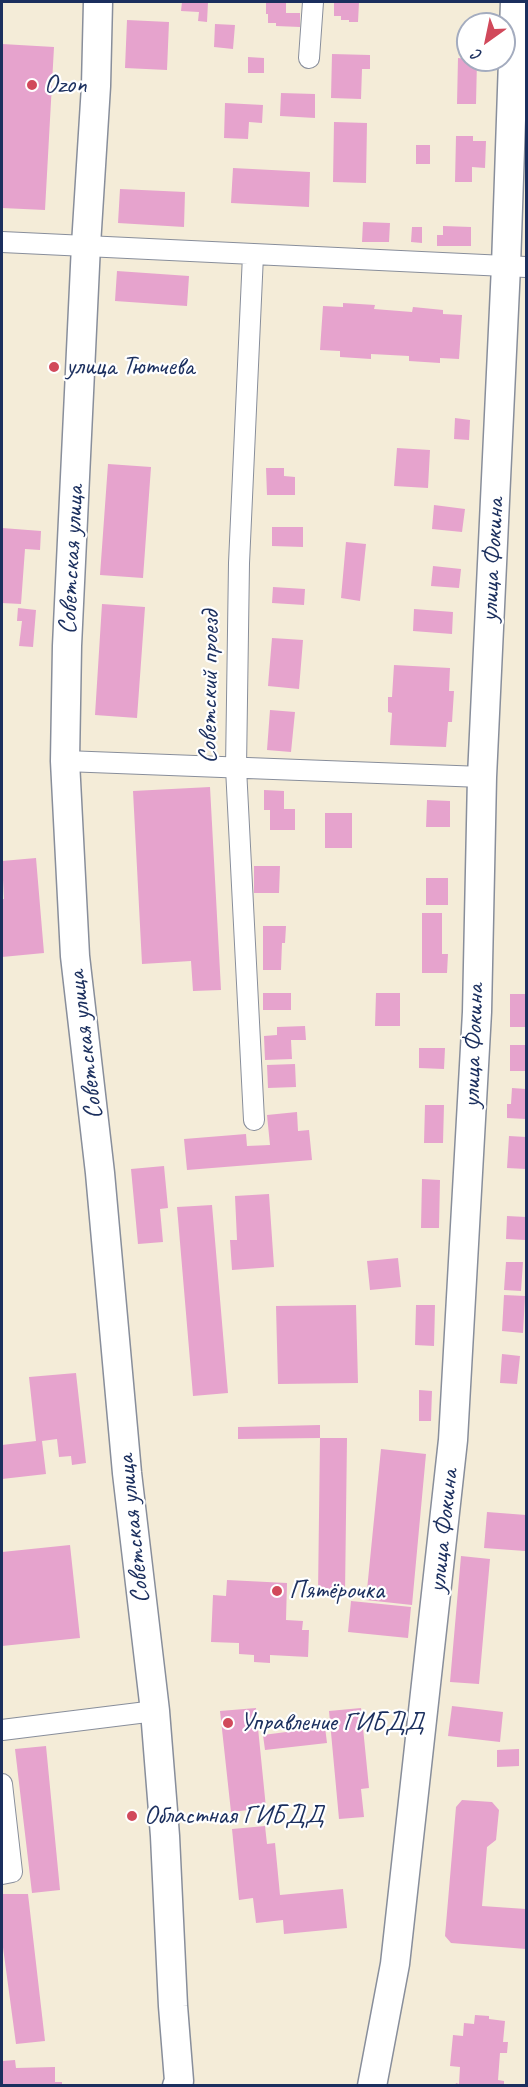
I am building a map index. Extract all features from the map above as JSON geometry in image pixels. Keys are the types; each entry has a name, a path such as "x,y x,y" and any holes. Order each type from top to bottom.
{"main road":[{"name":"Советская улица","path":"98,2 96,86 67,646 65,761 75,956 100,1173 127,1473 155,1711 165,1836 179,2080 177,2085"},
{"name":"улица Фокина","path":"372,2085 395,1964 453,1440 476,1023 482,777 516,266 515,2"}],"street":[{"path":"309,58 313,2"},
{"path":"2,242 516,266"},
{"name":"Советский проезд","path":"253,255 239,563 236,768 254,1120"},
{"path":"65,761 482,777"},
{"path":"2,1730 155,1711"},
{"path":"2,1784 12,1872 2,1874"}],"building":[{"path":"182,2 208,2 207,22 198,21 199,12 181,11"},
{"path":"266,2 286,2 286,13 300,13 300,27 276,26 276,23 268,23"},
{"path":"334,2 359,2 358,22 341,20 341,16 334,16"},
{"path":"127,20 169,22 167,70 125,68"},
{"path":"215,24 235,25 233,49 214,47"},
{"path":"2,44 54,47 45,210 2,208"},
{"path":"332,54 370,55 370,69 362,69 361,99 331,98"},
{"path":"248,57 264,58 264,73 248,73"},
{"path":"458,72 477,72 476,104 457,104"},
{"path":"281,93 315,94 315,118 280,116"},
{"path":"225,103 263,105 262,123 249,122 248,139 224,138"},
{"path":"334,122 367,123 366,183 333,182"},
{"path":"456,136 473,136 473,141 486,141 485,168 472,167 472,182 455,182"},
{"path":"416,145 430,145 430,164 416,164"},
{"path":"233,168 310,172 309,207 231,203"},
{"path":"120,189 185,192 184,227 118,223"},
{"path":"363,222 390,223 389,242 362,242"},
{"path":"443,226 471,227 471,246 437,246 437,235 443,235"},
{"path":"412,227 422,227 422,243 411,242"},
{"path":"117,271 189,276 187,306 115,301"},
{"path":"343,303 375,305 374,309 412,312 413,307 443,310 443,314 462,315 459,359 440,358 440,363 409,361 409,356 371,354 371,359 340,357 340,351 320,350 323,306 343,307"},
{"path":"455,418 470,420 469,440 454,439"},
{"path":"397,448 430,450 428,488 394,486"},
{"path":"108,464 151,467 143,578 100,575"},
{"path":"266,468 284,468 284,476 295,477 295,495 267,495"},
{"path":"434,505 465,509 462,532 432,529"},
{"path":"272,527 303,527 303,547 272,546"},
{"path":"2,528 41,531 40,550 25,549 21,604 2,603"},
{"path":"346,542 366,544 360,601 341,598"},
{"path":"433,566 461,569 459,588 431,586"},
{"path":"273,587 305,589 304,605 272,603"},
{"path":"102,604 145,607 137,718 95,715"},
{"path":"18,608 36,610 33,647 19,646 22,621 17,621"},
{"path":"414,609 453,612 452,634 413,631"},
{"path":"272,638 303,640 299,689 268,686"},
{"path":"394,665 450,668 449,691 454,691 452,722 448,722 446,747 390,745 392,713 388,712 388,697 392,697"},
{"path":"270,710 295,712 291,752 267,750"},
{"path":"210,787 221,990 193,991 191,961 142,964 133,791"},
{"path":"264,790 284,791 284,809 295,809 295,830 270,830 270,810 264,810"},
{"path":"427,800 450,801 450,827 426,827"},
{"path":"325,813 352,813 352,848 325,848"},
{"path":"36,858 44,953 2,957 2,899 4,899 2,861"},
{"path":"254,866 280,866 279,893 254,893"},
{"path":"426,878 448,878 448,905 426,905"},
{"path":"422,913 442,913 442,954 448,954 447,973 422,973"},
{"path":"263,926 286,926 285,943 282,943 281,970 263,970"},
{"path":"263,993 291,993 291,1010 263,1010"},
{"path":"376,993 400,993 400,1026 375,1026"},
{"path":"510,994 526,994 526,1027 510,1027"},
{"path":"305,1026 306,1040 291,1040 292,1059 265,1060 264,1036 277,1035 277,1027"},
{"path":"510,1045 526,1045 526,1071 510,1071"},
{"path":"419,1048 445,1048 444,1069 419,1068"},
{"path":"295,1064 296,1087 268,1088 267,1065"},
{"path":"512,1088 526,1089 526,1119 507,1118 507,1104 511,1104"},
{"path":"425,1105 444,1105 443,1143 424,1143"},
{"path":"297,1112 298,1131 309,1130 312,1160 187,1170 184,1139 246,1134 247,1146 270,1145 267,1115"},
{"path":"509,1136 526,1137 526,1169 507,1168"},
{"path":"164,1166 168,1208 160,1209 163,1242 138,1244 131,1169"},
{"path":"422,1179 440,1180 439,1228 421,1228"},
{"path":"269,1194 274,1267 232,1270 230,1240 237,1240 235,1196"},
{"path":"212,1205 228,1393 193,1396 177,1207"},
{"path":"507,1216 526,1217 526,1240 506,1239"},
{"path":"398,1258 401,1287 370,1290 367,1261"},
{"path":"506,1262 523,1262 521,1291 504,1290"},
{"path":"504,1295 525,1296 523,1333 502,1331"},
{"path":"356,1305 358,1383 278,1384 276,1306"},
{"path":"416,1305 435,1305 434,1346 415,1345"},
{"path":"502,1354 520,1356 517,1384 500,1383"},
{"path":"76,1373 86,1463 72,1465 71,1456 59,1457 57,1439 42,1441 46,1474 2,1479 2,1445 36,1441 29,1377"},
{"path":"419,1390 432,1391 431,1421 419,1421"},
{"path":"320,1425 320,1438 238,1439 238,1427"},
{"path":"320,1438 347,1438 345,1594 318,1594"},
{"path":"381,1449 426,1454 412,1605 366,1600"},
{"path":"487,1512 526,1515 525,1551 484,1548"},
{"path":"70,1545 80,1638 2,1646 2,1552"},
{"path":"461,1556 490,1559 479,1684 450,1682"},
{"path":"227,1580 287,1583 286,1620 303,1621 302,1630 309,1630 308,1657 270,1655 270,1663 254,1662 254,1655 239,1654 239,1643 211,1642 213,1595 226,1596"},
{"path":"351,1601 411,1607 408,1638 348,1632"},
{"path":"452,1706 503,1712 500,1742 448,1736"},
{"path":"256,1708 266,1808 231,1812 220,1711"},
{"path":"361,1708 369,1788 361,1789 364,1817 339,1819 329,1711"},
{"path":"325,1727 327,1743 265,1750 263,1735"},
{"path":"46,1746 60,1890 32,1893 15,1749"},
{"path":"519,1749 519,1766 497,1767 497,1750"},
{"path":"462,1800 492,1802 499,1810 496,1840 487,1847 482,1906 526,1909 526,1949 451,1943 445,1936 456,1807"},
{"path":"265,1826 267,1844 275,1843 280,1895 343,1889 347,1928 284,1934 283,1920 256,1923 253,1898 239,1900 232,1829"},
{"path":"2,1894 28,1894 45,2041 16,2044 2,1940"},
{"path":"475,2015 505,2021 503,2042 508,2042 507,2053 500,2053 498,2080 504,2081 504,2086 455,2086 456,2083 459,2084 460,2067 450,2066 453,2035 463,2036 464,2023 474,2024"},
{"path":"15,2060 16,2068 55,2067 55,2082 62,2082 62,2086 2,2086 2,2061"}],"place":[{"name":"Ozon","path":"32,85"},
{"name":"улица Тютчева","path":"54,367"},
{"name":"Пятёрочка","path":"277,1591"},
{"name":"Управление ГИБДД","path":"228,1723"},
{"name":"Областная ГИБДД","path":"132,1816"}]}
